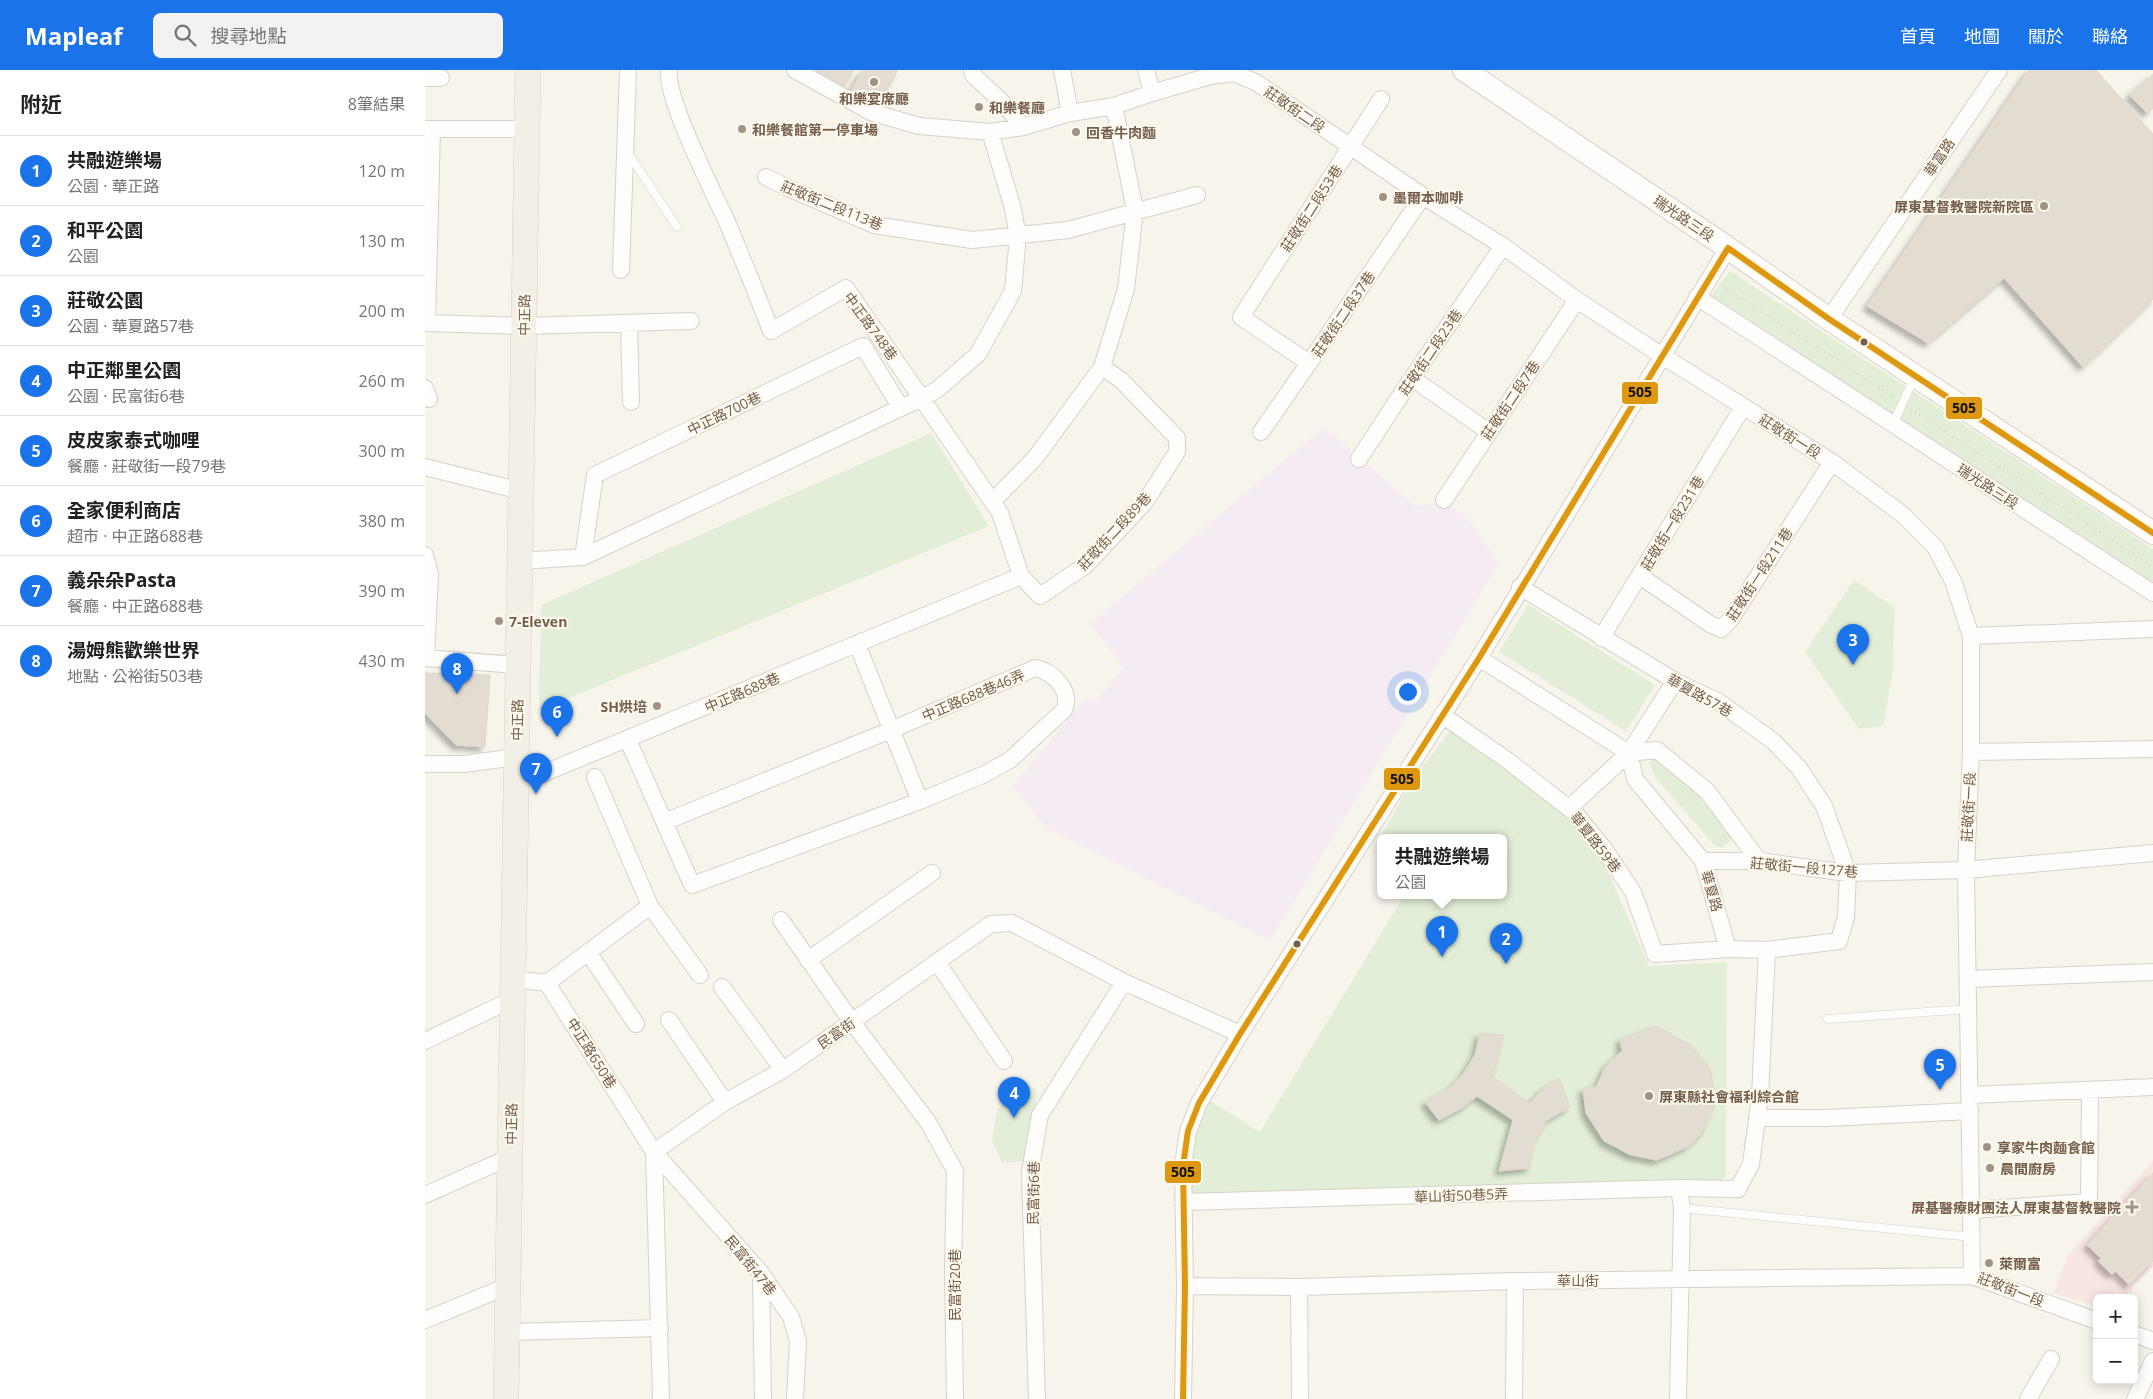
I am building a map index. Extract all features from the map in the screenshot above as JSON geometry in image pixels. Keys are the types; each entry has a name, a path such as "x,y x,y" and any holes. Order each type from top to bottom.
{"main road":[{"name":"中正路","path":"506,1399 528,70"}],"street":[{"path":"621,270 628,70"},
{"name":"中正路748巷","path":"669,70 668,79 681,117 771,331 846,288 1000,513 1021,576 1040,596"},
{"path":"972,70 973,75 1003,103 1023,127"},
{"path":"1061,70 1070,113"},
{"path":"1147,70 1152,93"},
{"name":"瑞光路三段","path":"1464,70 1728,248 1829,319 2153,533"},
{"name":"華富路","path":"1829,319 1999,70"},
{"name":"莊敬街二段","path":"798,71 871,112 919,126 990,132 1023,127 1070,113 1114,106 1210,76 1234,74 1257,83 1423,196 1503,246 1577,300 1661,355"},
{"name":"莊敬街二段53巷","path":"1241,317 1381,99"},
{"path":"993,502 1035,458 1102,367 1126,290 1135,210 1114,106"},
{"path":"527,129 428,129 426,323 524,326 691,321"},
{"path":"520,560 583,557 922,398 938,389 978,354 1013,291 1018,236 1012,205 990,132"},
{"name":"莊敬街二段113巷","path":"766,177 790,190 875,225 972,240 1068,230 1135,210 1197,195"},
{"name":"莊敬街二段37巷","path":"1241,317 1309,363 1423,196"},
{"name":"莊敬街二段23巷","path":"1359,459 1503,246"},
{"path":"1183,1399 1185,1286 1183,1166 1188,1131 1199,1104 1240,1034 1479,658 1520,587 1728,248"},
{"name":"瑞光路三段","path":"1697,297 2153,593"},
{"name":"莊敬街二段7巷","path":"1444,500 1577,300"},
{"path":"629,323 631,402"},
{"name":"中正路700巷","path":"583,557 595,475 863,346 901,408"},
{"name":"莊敬街一段","path":"1661,355 1832,462 1903,515 1935,547 1953,582 1971,636 1971,752 1966,870 1972,1276 2093,1320"},
{"path":"1261,432 1309,363"},
{"name":"莊敬街二段89巷","path":"1040,596 1086,565 1145,502 1177,452 1177,438 1121,380 1102,367"},
{"path":"1412,378 1489,432"},
{"name":"莊敬街一段231巷","path":"1601,638 1743,407"},
{"name":"莊敬街一段211巷","path":"1640,576 1710,624 1721,629 1730,620 1832,462"},
{"path":"425,467 521,491"},
{"path":"425,554 430,574 426,658 518,665"},
{"name":"中正路688巷","path":"425,764 517,767 537,776 1021,576"},
{"name":"華夏路57巷","path":"1520,587 1601,638 1675,681 1719,702 1773,741 1799,768 1825,806 1848,873"},
{"path":"1971,636 2153,629 2153,639"},
{"path":"857,644 920,800"},
{"path":"1479,658 1629,753 1657,750 1707,791 1759,861"},
{"name":"中正路688巷46弄","path":"1035,668 1042,669 1052,675 1067,695 1068,703 1064,710 1010,760 985,774 920,800 692,886 665,822 891,730 1035,668"},
{"path":"1569,808 1629,753 1675,681"},
{"name":"華夏路59巷","path":"1442,715 1507,760 1569,808 1605,850 1633,892 1655,954 1728,949"},
{"path":"628,740 665,822"},
{"path":"1971,752 2153,749"},
{"name":"華夏路","path":"1629,753 1635,778 1703,861 1728,949"},
{"path":"595,777 650,906 699,975"},
{"name":"莊敬街一段127巷","path":"1703,861 1759,861 1848,873 1966,870 2153,853"},
{"path":"808,960 932,873"},
{"path":"1728,949 1767,950 1839,941 1846,917 1848,873"},
{"path":"425,1041 513,989 547,982 650,906"},
{"path":"781,920 853,1022"},
{"name":"民富街","path":"654,1152 725,1102 783,1070 991,924 1012,923 1124,982 1240,1034"},
{"path":"1767,950 1760,1096 1757,1118 1826,1118 2090,1090 2153,1087"},
{"path":"588,952 636,1024"},
{"path":"937,962 1004,1061"},
{"path":"1968,979 2153,972"},
{"name":"中正路650巷","path":"547,982 654,1152"},
{"name":"民富街6巷","path":"1037,1399 1031,1172 1040,1115 1124,982"},
{"path":"722,987 783,1070"},
{"path":"669,1020 725,1102"},
{"name":"民富街20巷","path":"853,1022 929,1122 955,1171 953,1266 955,1399"},
{"path":"1971,1210 2089,1202 2090,1090"},
{"name":"華山街50巷5弄","path":"1183,1202 1679,1188 1738,1189 1751,1164 1757,1118"},
{"path":"654,1152 661,1399"},
{"name":"民富街47巷","path":"654,1152 761,1274 791,1317 798,1340 795,1399"},
{"path":"425,1195 510,1157"},
{"path":"1678,1399 1682,1208 1679,1188"},
{"path":"761,1274 763,1399"},
{"name":"華山街","path":"1185,1286 1299,1287 1515,1281 1972,1276"},
{"path":"1513,1399 1515,1281"},
{"path":"425,1320 508,1286"},
{"path":"1299,1287 1300,1399"},
{"path":"507,1332 660,1328"},
{"path":"2138,1335 2153,1341"},
{"path":"2028,1399 2051,1359"},
{"path":"2135,1399 2153,1361"}],"lane":[{"path":"625,150 677,227"},
{"path":"1893,424 1915,376"},
{"path":"1828,1019 1969,1009"},
{"path":"1682,1208 1972,1237"}],"path":[{"path":"1723,287 2153,568"}],"shaded area":[{"path":"1324,427 1415,506 1444,501 1468,519 1499,563 1270,941 1046,828 1013,786 1082,702 1098,699 1124,667 1090,624"},
{"name":"屏基醫療財團法人屏東基督教醫院","path":"2153,1161 2153,1267 2134,1286 2132,1294 2093,1294 2093,1305 2053,1293 2069,1254"}],"green space":[{"path":"1730,271 2153,549 2153,587 1711,296"},
{"path":"931,433 989,526 539,710 541,605"},
{"path":"1854,580 1895,608 1892,677 1883,726 1859,729 1805,652"},
{"path":"1528,605 1655,685 1626,731 1499,652"},
{"path":"1451,729 1534,790 1573,822 1604,863 1649,966 1727,962 1726,1177 1713,1184 1278,1196 1184,1193 1186,1150 1207,1099 1260,1132 1402,899 1507,899 1507,834 1382,834 1411,782"},
{"path":"1654,759 1687,784 1731,834 1731,840 1723,848 1715,846 1655,777 1649,762"},
{"path":"1025,1081 1037,1092 1036,1106 1030,1126 1033,1157 1023,1161 1002,1163 992,1140 997,1110"}],"building":[{"name":"和樂宴席廳","path":"817,70 854,70 842,90 815,74"},
{"name":"和樂宴席廳","path":"863,70 898,70 876,109 849,94"},
{"name":"屏東基督教醫院新院區","path":"2029,70 2096,70 2153,134 2153,299 2083,367 2004,278 1928,343 1867,306"},
{"path":"2153,74 2153,108 2147,113 2129,95"},
{"path":"425,673 490,675 485,747 456,745 425,713"},
{"name":"屏東縣社會福利綜合館","path":"1656,1026 1692,1046 1711,1070 1715,1105 1704,1131 1687,1147 1657,1160 1631,1155 1604,1141 1586,1113 1583,1088 1596,1087 1606,1066 1622,1051 1620,1039"},
{"path":"1480,1033 1504,1035 1493,1077 1529,1103 1543,1089 1559,1078 1570,1107 1547,1120 1534,1143 1530,1168 1499,1171 1513,1120 1477,1096 1462,1108 1439,1120 1425,1102 1450,1087 1462,1076 1475,1055"},
{"path":"2153,1173 2153,1261 2129,1285 2115,1271 2112,1275 2098,1261 2101,1258 2087,1245"}],"transit line":[{"name":"505","path":"1183,1399 1185,1286 1183,1166 1188,1131 1199,1103 1240,1034 1479,658 1728,248 1829,319 2153,533"}],"place":[{"name":"和樂宴席廳","path":"874,82"},
{"name":"和樂餐廳","path":"979,107"},
{"name":"和樂餐館第一停車場","path":"742,129"},
{"name":"回香牛肉麵","path":"1076,132"},
{"name":"墨爾本咖啡","path":"1383,197"},
{"name":"屏東基督教醫院新院區","path":"2044,206"},
{"name":"7-Eleven","path":"499,621"},
{"name":"莊敬公園","path":"1853,665"},
{"name":"湯姆熊歡樂世界","path":"457,694"},
{"name":"SH烘培","path":"657,706"},
{"name":"全家便利商店","path":"557,737"},
{"name":"義朵朵Pasta","path":"536,794"},
{"name":"共融遊樂場","path":"1442,957"},
{"name":"和平公園","path":"1506,964"},
{"name":"皮皮家泰式咖哩","path":"1940,1090"},
{"name":"屏東縣社會福利綜合館","path":"1649,1096"},
{"name":"中正鄰里公園","path":"1014,1118"},
{"name":"享家牛肉麵食館","path":"1987,1147"},
{"name":"晨間廚房","path":"1990,1168"},
{"name":"屏基醫療財團法人屏東基督教醫院","path":"2132,1207"},
{"name":"萊爾富","path":"1989,1263"}]}
